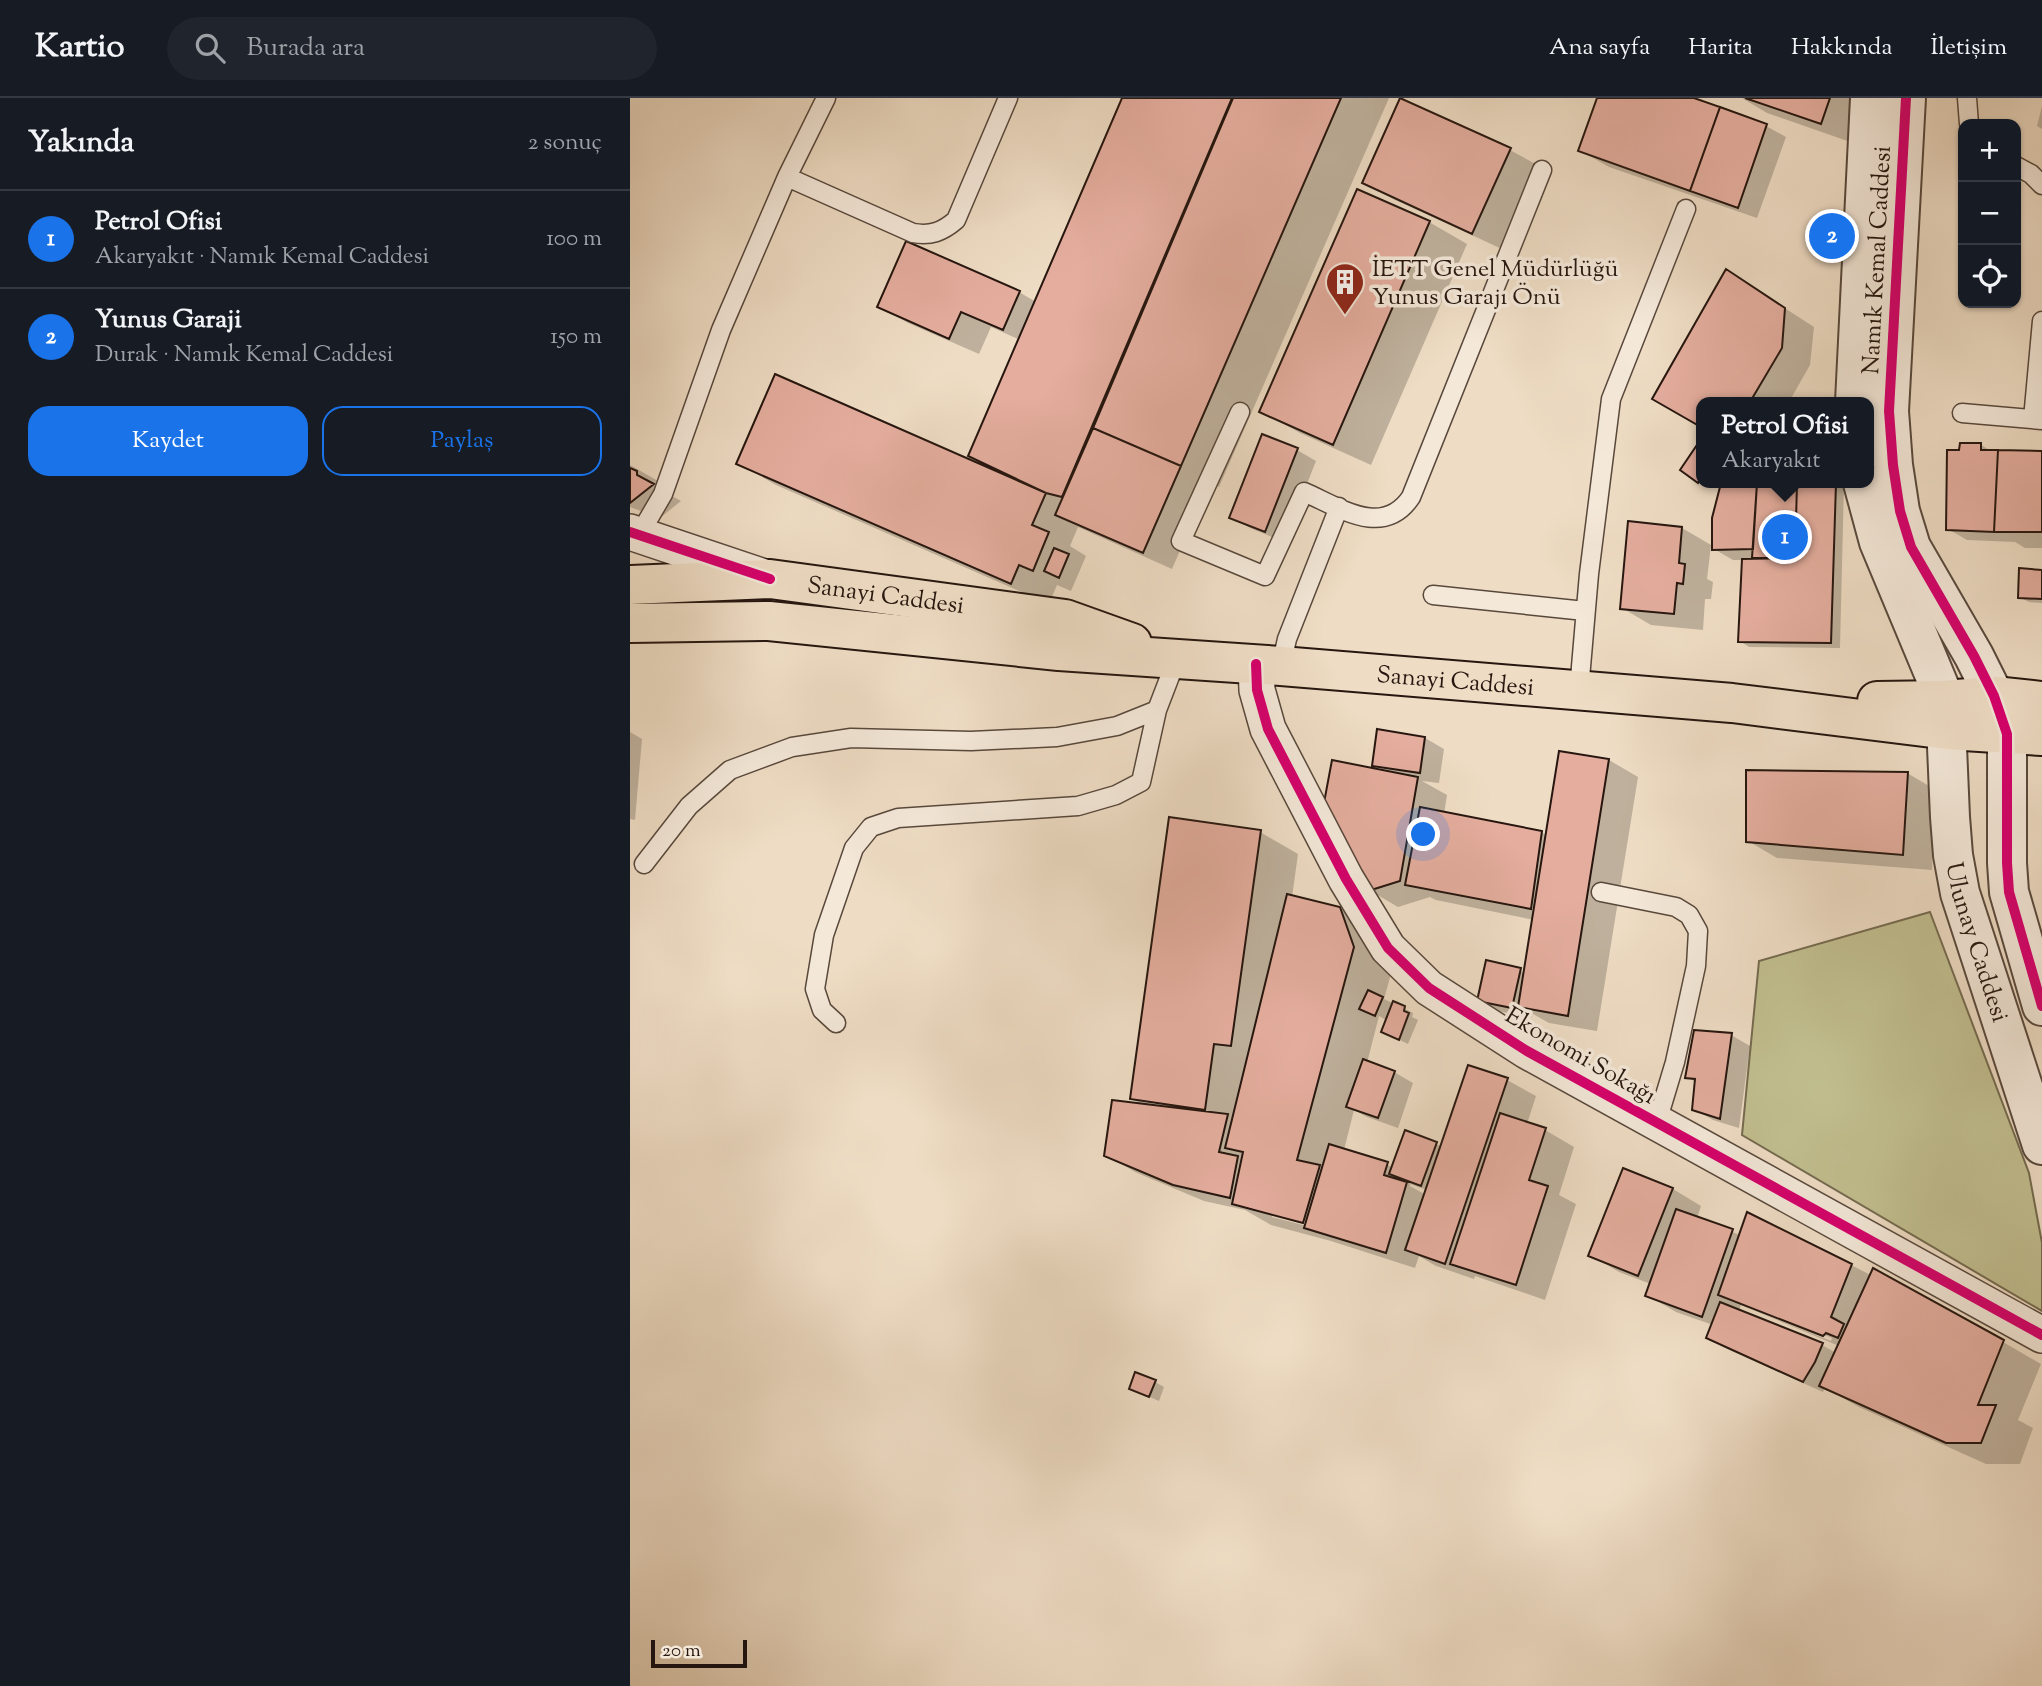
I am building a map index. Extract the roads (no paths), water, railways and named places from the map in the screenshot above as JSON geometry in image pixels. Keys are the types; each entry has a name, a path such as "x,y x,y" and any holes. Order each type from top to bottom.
{"main road":[{"name":"Sanayi Caddesi","path":"630,585 771,579 1065,619 1177,658"},
{"name":"Sanayi Caddesi","path":"630,623 769,621 1059,651 1269,665 1732,703 1947,715 1994,696 2042,701"},
{"path":"1947,715 2024,735"}],"street":[{"name":"Namık Kemal Caddesi","path":"1870,98 1871,397"},
{"name":"Namık Kemal Caddesi","path":"1872,397 1906,98"},
{"name":"Namık Kemal Caddesi","path":"1874,416 1893,465 1900,511 1911,547 1994,696 2024,735"},
{"path":"1864,488 1879,542 1947,715"},
{"path":"635,534 771,579"},
{"path":"635,534 696,581 701,621"},
{"name":"Ekonomi Sokağı","path":"1269,665 1257,690 1268,729 1346,879 1388,948 1429,988 1527,1051 2042,1335"},
{"name":"Ulunay Caddesi","path":"1947,715 1950,817 1960,893 2042,1145"},
{"name":"Ulunay Caddesi","path":"2024,735 2007,863 2010,892 2042,1006"}],"lane":[{"path":"635,534 663,494 721,330 787,177 826,98"},
{"path":"787,177 912,233 935,233 956,220 1008,98"},
{"path":"1967,98 1969,119"},
{"path":"2021,169 2031,174 2042,186"},
{"path":"1240,411 1181,541 1265,576 1304,492 1361,516 1381,519 1400,512 1412,497 1542,170"},
{"path":"1579,690 1611,399 1686,209"},
{"path":"1962,413 2037,419 2042,321"},
{"path":"1269,665 1287,639 1339,507"},
{"path":"1433,595 1586,611"},
{"path":"836,1023 822,1010 815,989 824,935 854,848 871,827 898,818 1078,806 1116,795 1141,782 1157,710 1177,658"},
{"path":"643,864 689,806 730,770 792,747 851,738 971,741 1057,737 1117,726 1157,710"},
{"path":"1601,892 1676,907 1689,915 1698,931 1696,966 1675,1062 1657,1122"}],"place":[{"name":"Yunus Garaji","path":"1832,236"},
{"name":"İETT Genel Müdürlüğü Yunus Garajı Önü","path":"1345,316"},
{"name":"Petrol Ofisi","path":"1785,537"}]}
